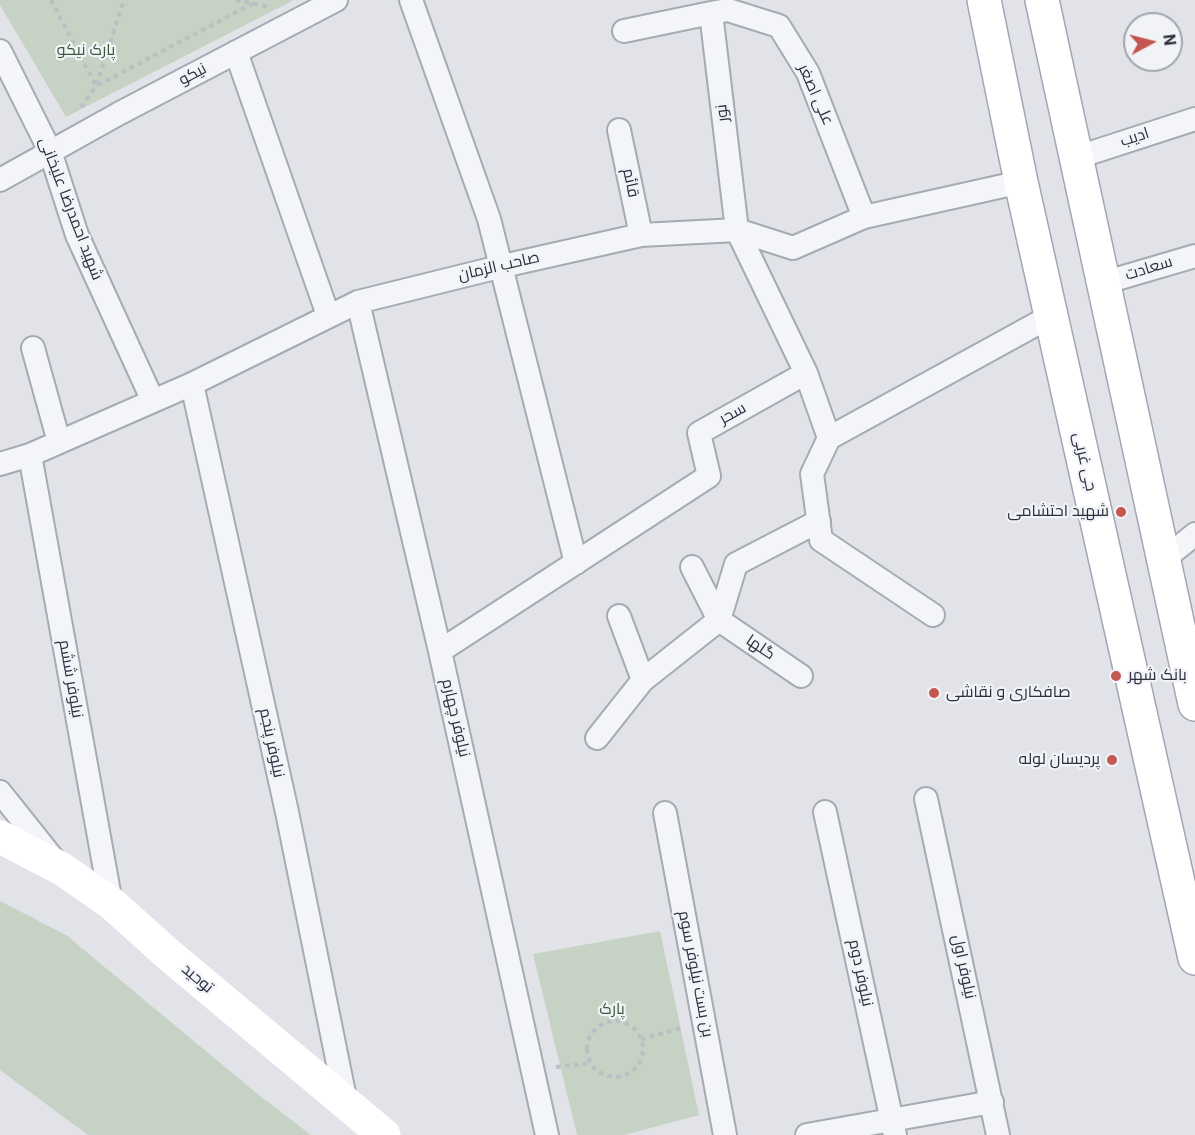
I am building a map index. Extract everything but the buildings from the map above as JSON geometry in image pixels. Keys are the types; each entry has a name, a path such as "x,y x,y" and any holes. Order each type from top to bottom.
{"main road":[{"name":"جی غربی","path":"984,0 1021,182 1195,958"},
{"path":"1042,0 1195,704"},
{"name":"توحید","path":"0,837 62,869 111,903 169,955 384,1135"}],"street":[{"name":"نیکو","path":"50,151 236,52 308,6 336,0"},
{"path":"411,0 489,219 576,563"},
{"path":"624,31 720,8"},
{"name":"علی اصغر","path":"720,8 778,26 808,73 864,217"},
{"name":"نور","path":"720,8 737,230 806,373"},
{"name":"شهید احمدرضا علیخانی","path":"0,51 50,151 77,235 153,401"},
{"path":"236,52 328,315"},
{"name":"ادیب","path":"1075,158 1195,118"},
{"name":"قائم","path":"619,130 641,235"},
{"path":"0,180 50,151"},
{"name":"صاحب الزمان","path":"0,464 30,455 192,384 358,302 502,266 641,235 737,230 793,248 864,217 1021,182"},
{"name":"سعادت","path":"1103,283 1195,255"},
{"name":"نیلوفر چهارم","path":"358,302 440,651 547,1135"},
{"path":"933,615 821,540 812,474 829,438 1051,316"},
{"path":"33,348 59,442"},
{"path":"806,373 829,438"},
{"name":"سحر","path":"440,651 709,476 699,433 806,373"},
{"name":"نیلوفر پنجم","path":"192,384 286,812 346,1103"},
{"name":"نیلوفر ششم","path":"30,455 111,903"},
{"path":"597,738 643,680 719,620 736,564 819,521"},
{"path":"1163,560 1195,534"},
{"path":"692,567 719,620"},
{"path":"619,616 643,680"},
{"name":"گلها","path":"719,620 801,676"},
{"path":"0,792 62,869"},
{"name":"نیلوفر اول","path":"926,799 998,1135"},
{"name":"نیلوفر دوم","path":"825,812 893,1127"},
{"name":"بن بست نیلوفر سوم","path":"665,813 725,1135"},
{"path":"807,1135 893,1127 992,1102"}],"path":[{"path":"51,0 96,86"},
{"path":"76,114 96,86 124,0"},
{"path":"96,86 252,4 250,0"},
{"path":"621,1022 629,1025 641,1039 642,1057 631,1072 614,1077 604,1076 591,1063 587,1046 590,1037 603,1024 621,1022"},
{"path":"641,1039 704,1022"},
{"path":"532,1069 591,1063"}],"green space":[{"name":"پارک نیکو","path":"0,0 294,0 66,117 0,5"},
{"path":"0,901 66,935 255,1092 311,1135 88,1135 0,1070"},
{"name":"پارک","path":"660,931 699,1115 624,1135 577,1135 533,954"}],"place":[{"name":"شهید احتشامی","path":"1121,512"},
{"name":"بانک شهر","path":"1116,676"},
{"name":"صافکاری و نقاشی","path":"934,693"},
{"name":"پردیسان لوله","path":"1112,760"}]}
